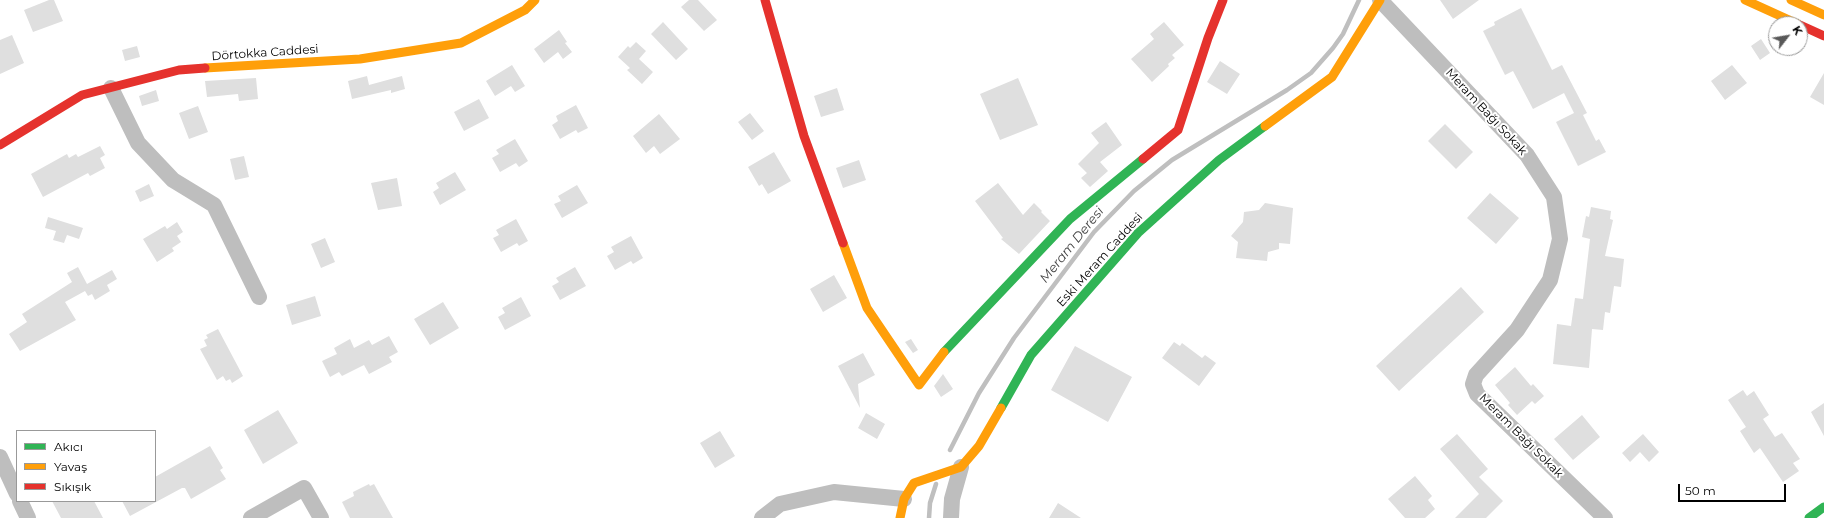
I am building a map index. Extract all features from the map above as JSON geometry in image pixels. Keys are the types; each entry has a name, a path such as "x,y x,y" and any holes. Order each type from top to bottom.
{"street":[{"name":"Dörtokka Caddesi","path":"0,145 82,95 178,70 360,59 461,43 525,10 535,0"},
{"path":"765,0 804,136 867,308 919,384 951,343 1070,219 1178,130 1208,38 1223,0"},
{"name":"Eski Meram Caddesi","path":"961,467 979,446 1032,355 1138,233 1219,160 1332,77 1380,0"},
{"name":"Meram Bağı Sokak","path":"1380,0 1527,155 1554,197 1560,240 1550,280 1517,330 1476,375 1472,384 1477,394 1605,518"},
{"path":"1745,0 1781,16"},
{"path":"1791,0 1824,15"},
{"path":"1808,28 1824,36"},
{"path":"111,88 138,143 173,180 214,205 259,297"},
{"path":"0,457 16,492"},
{"path":"900,518 904,499 914,483 961,467"},
{"path":"951,518 952,499 961,467"},
{"path":"251,518 304,488 321,518"},
{"path":"762,518 780,504 834,492 904,499"},
{"path":"20,502 28,518"},
{"path":"1809,518 1824,507"}],"building":[{"path":"49,0 54,0 63,21 33,32 24,10"},
{"path":"689,0 698,0 717,20 704,31 681,7"},
{"path":"1440,0 1479,0 1453,19"},
{"path":"1521,8 1552,70 1562,65 1587,113 1583,115 1596,141 1599,139 1606,152 1578,166 1556,122 1574,113 1564,93 1533,109 1513,71 1505,75 1483,31 1495,25 1494,22"},
{"path":"663,22 688,49 676,60 651,34"},
{"path":"1164,22 1184,45 1172,55 1175,58 1168,64 1169,66 1152,82 1131,59 1154,39 1150,34"},
{"path":"559,30 567,42 565,43 572,52 563,59 558,52 544,63 534,49"},
{"path":"12,35 24,63 0,74 0,40"},
{"path":"1761,39 1768,50 1768,54 1760,60 1751,46"},
{"path":"636,42 646,51 639,59 653,72 642,84 627,70 630,68 618,57 628,46 630,48"},
{"path":"137,46 140,57 125,61 122,50"},
{"path":"1220,61 1240,74 1227,94 1207,82"},
{"path":"512,65 525,86 515,92 511,86 495,96 486,81"},
{"path":"1732,65 1747,83 1725,100 1711,81"},
{"path":"1824,73 1824,105 1810,97"},
{"path":"367,76 369,85 402,76 405,89 391,93 391,90 352,99 348,81"},
{"path":"256,78 258,99 239,101 238,94 207,97 205,81"},
{"path":"1018,78 1038,125 1000,140 980,94"},
{"path":"837,88 844,110 821,117 814,96"},
{"path":"156,90 159,101 142,106 139,96"},
{"path":"479,99 489,118 464,131 454,112"},
{"path":"576,105 588,128 578,133 576,130 560,139 552,125 558,121 556,116"},
{"path":"198,106 208,132 189,139 179,113"},
{"path":"750,113 764,131 752,140 738,122"},
{"path":"659,114 680,139 660,154 654,146 646,153 633,136"},
{"path":"1106,122 1122,145 1100,162 1108,171 1090,187 1081,178 1087,173 1078,164 1099,143 1091,133"},
{"path":"1445,124 1473,152 1456,169 1428,141"},
{"path":"515,139 528,161 519,167 516,163 500,172 492,158 499,154 496,150"},
{"path":"100,146 105,155 100,158 105,168 90,176 88,173 43,197 31,174 67,154 69,158 76,154 78,157"},
{"path":"774,152 791,181 768,194 762,184 759,186 748,167"},
{"path":"244,156 249,177 235,180 230,159"},
{"path":"859,160 866,180 843,188 836,168"},
{"path":"455,172 466,190 440,205 433,192 439,188 436,183"},
{"path":"397,178 402,206 378,210 371,183"},
{"path":"998,183 1023,215 1034,203 1050,221 1019,254 1001,239 1003,238 975,201"},
{"path":"149,184 154,196 140,202 135,191"},
{"path":"577,185 588,203 562,218 554,204 561,201 558,196"},
{"path":"1490,193 1519,218 1496,244 1467,218"},
{"path":"1265,203 1293,208 1290,244 1279,243 1279,249 1268,252 1267,261 1236,258 1238,242 1231,236 1243,222 1244,212 1259,210"},
{"path":"1591,207 1611,211 1610,219 1613,220 1605,256 1624,259 1621,287 1614,286 1610,313 1605,312 1603,330 1592,329 1589,368 1553,364 1557,324 1571,326 1575,298 1583,299 1590,239 1582,237 1586,216 1589,217"},
{"path":"48,217 83,228 79,239 67,235 64,243 53,240 56,231 45,228"},
{"path":"516,219 528,241 519,246 517,243 501,252 493,238 499,235 496,230"},
{"path":"177,222 183,232 177,236 181,242 172,248 174,251 157,262 143,239 165,226 167,229"},
{"path":"631,236 643,258 633,264 631,261 615,270 607,256 614,252 611,247"},
{"path":"325,238 335,262 321,268 311,244"},
{"path":"78,267 87,284 112,270 117,279 107,285 110,291 95,300 92,294 88,296 85,291 65,302 76,320 20,351 9,334 27,322 22,314 72,282 67,273"},
{"path":"575,267 586,286 560,300 552,286 559,282 556,278"},
{"path":"834,275 847,298 823,312 810,289"},
{"path":"1461,287 1484,312 1399,391 1376,366"},
{"path":"315,296 321,316 292,325 286,305"},
{"path":"521,297 531,316 505,330 498,317 505,313 502,308"},
{"path":"443,302 459,328 430,345 414,319"},
{"path":"218,329 243,376 232,383 230,379 226,381 223,376 217,380 200,349 207,346 204,340 208,338 206,335"},
{"path":"389,336 398,352 389,357 392,362 369,374 364,365 342,376 339,372 330,377 322,361 337,354 334,348 350,339 354,348 369,340 372,345"},
{"path":"911,339 918,350 913,353 905,342"},
{"path":"1174,342 1180,346 1182,343 1202,358 1205,355 1216,363 1199,386 1162,358"},
{"path":"1075,346 1132,377 1108,422 1051,390"},
{"path":"863,353 875,375 858,384 860,408 838,366"},
{"path":"1515,367 1531,386 1533,384 1544,396 1535,404 1532,401 1517,415 1508,405 1510,403 1495,385"},
{"path":"943,374 953,389 941,397 934,386"},
{"path":"1743,390 1747,396 1754,391 1769,415 1763,419 1775,437 1782,433 1800,459 1793,463 1799,471 1783,482 1760,448 1754,453 1740,431 1746,427 1728,400"},
{"path":"1824,403 1824,436 1811,412"},
{"path":"278,410 298,443 263,464 244,430"},
{"path":"866,413 885,424 877,439 858,428"},
{"path":"1582,415 1600,437 1573,460 1554,439"},
{"path":"720,431 735,456 715,468 700,443"},
{"path":"1457,434 1488,469 1479,477 1503,501 1486,518 1455,518 1479,494 1440,449"},
{"path":"1643,434 1659,452 1649,462 1640,452 1630,462 1622,453"},
{"path":"210,446 223,468 220,470 226,479 191,499 185,488 182,488 156,502 156,476"},
{"path":"1415,476 1432,496 1428,500 1435,509 1425,518 1405,518 1388,499"},
{"path":"369,484 370,486 374,484 393,518 350,518 342,502 354,496 353,492"},
{"path":"53,502 95,502 103,518 61,518"},
{"path":"123,502 156,502 130,516"},
{"path":"1058,503 1081,518 1049,518"}],"waterway":[{"name":"Meram Deresi","path":"950,450 979,393 1014,338 1094,232 1134,191 1172,160 1287,90 1311,73 1343,34 1359,0"},
{"name":"Meram Deresi","path":"929,518 930,503 936,484"}],"traffic: fast":[{"path":"1001,408 1031,355 1138,233 1219,160 1265,126"},
{"path":"944,352 1070,219 1143,159"},
{"path":"1809,518 1824,507"}],"traffic: slow":[{"path":"205,68 360,59 461,43 525,10 535,0"},
{"path":"1265,126 1332,77 1380,0"},
{"path":"1745,0 1780,16"},
{"path":"1791,0 1824,15"},
{"path":"843,243 867,308 919,385 944,352"},
{"path":"900,518 904,499 914,483 961,467 979,446 1001,408"}],"traffic: jam":[{"path":"765,0 804,136 843,243"},
{"path":"1143,159 1178,130 1208,38 1223,0"},
{"path":"1808,29 1824,36"},
{"path":"0,145 82,95 179,70 205,68"}]}
